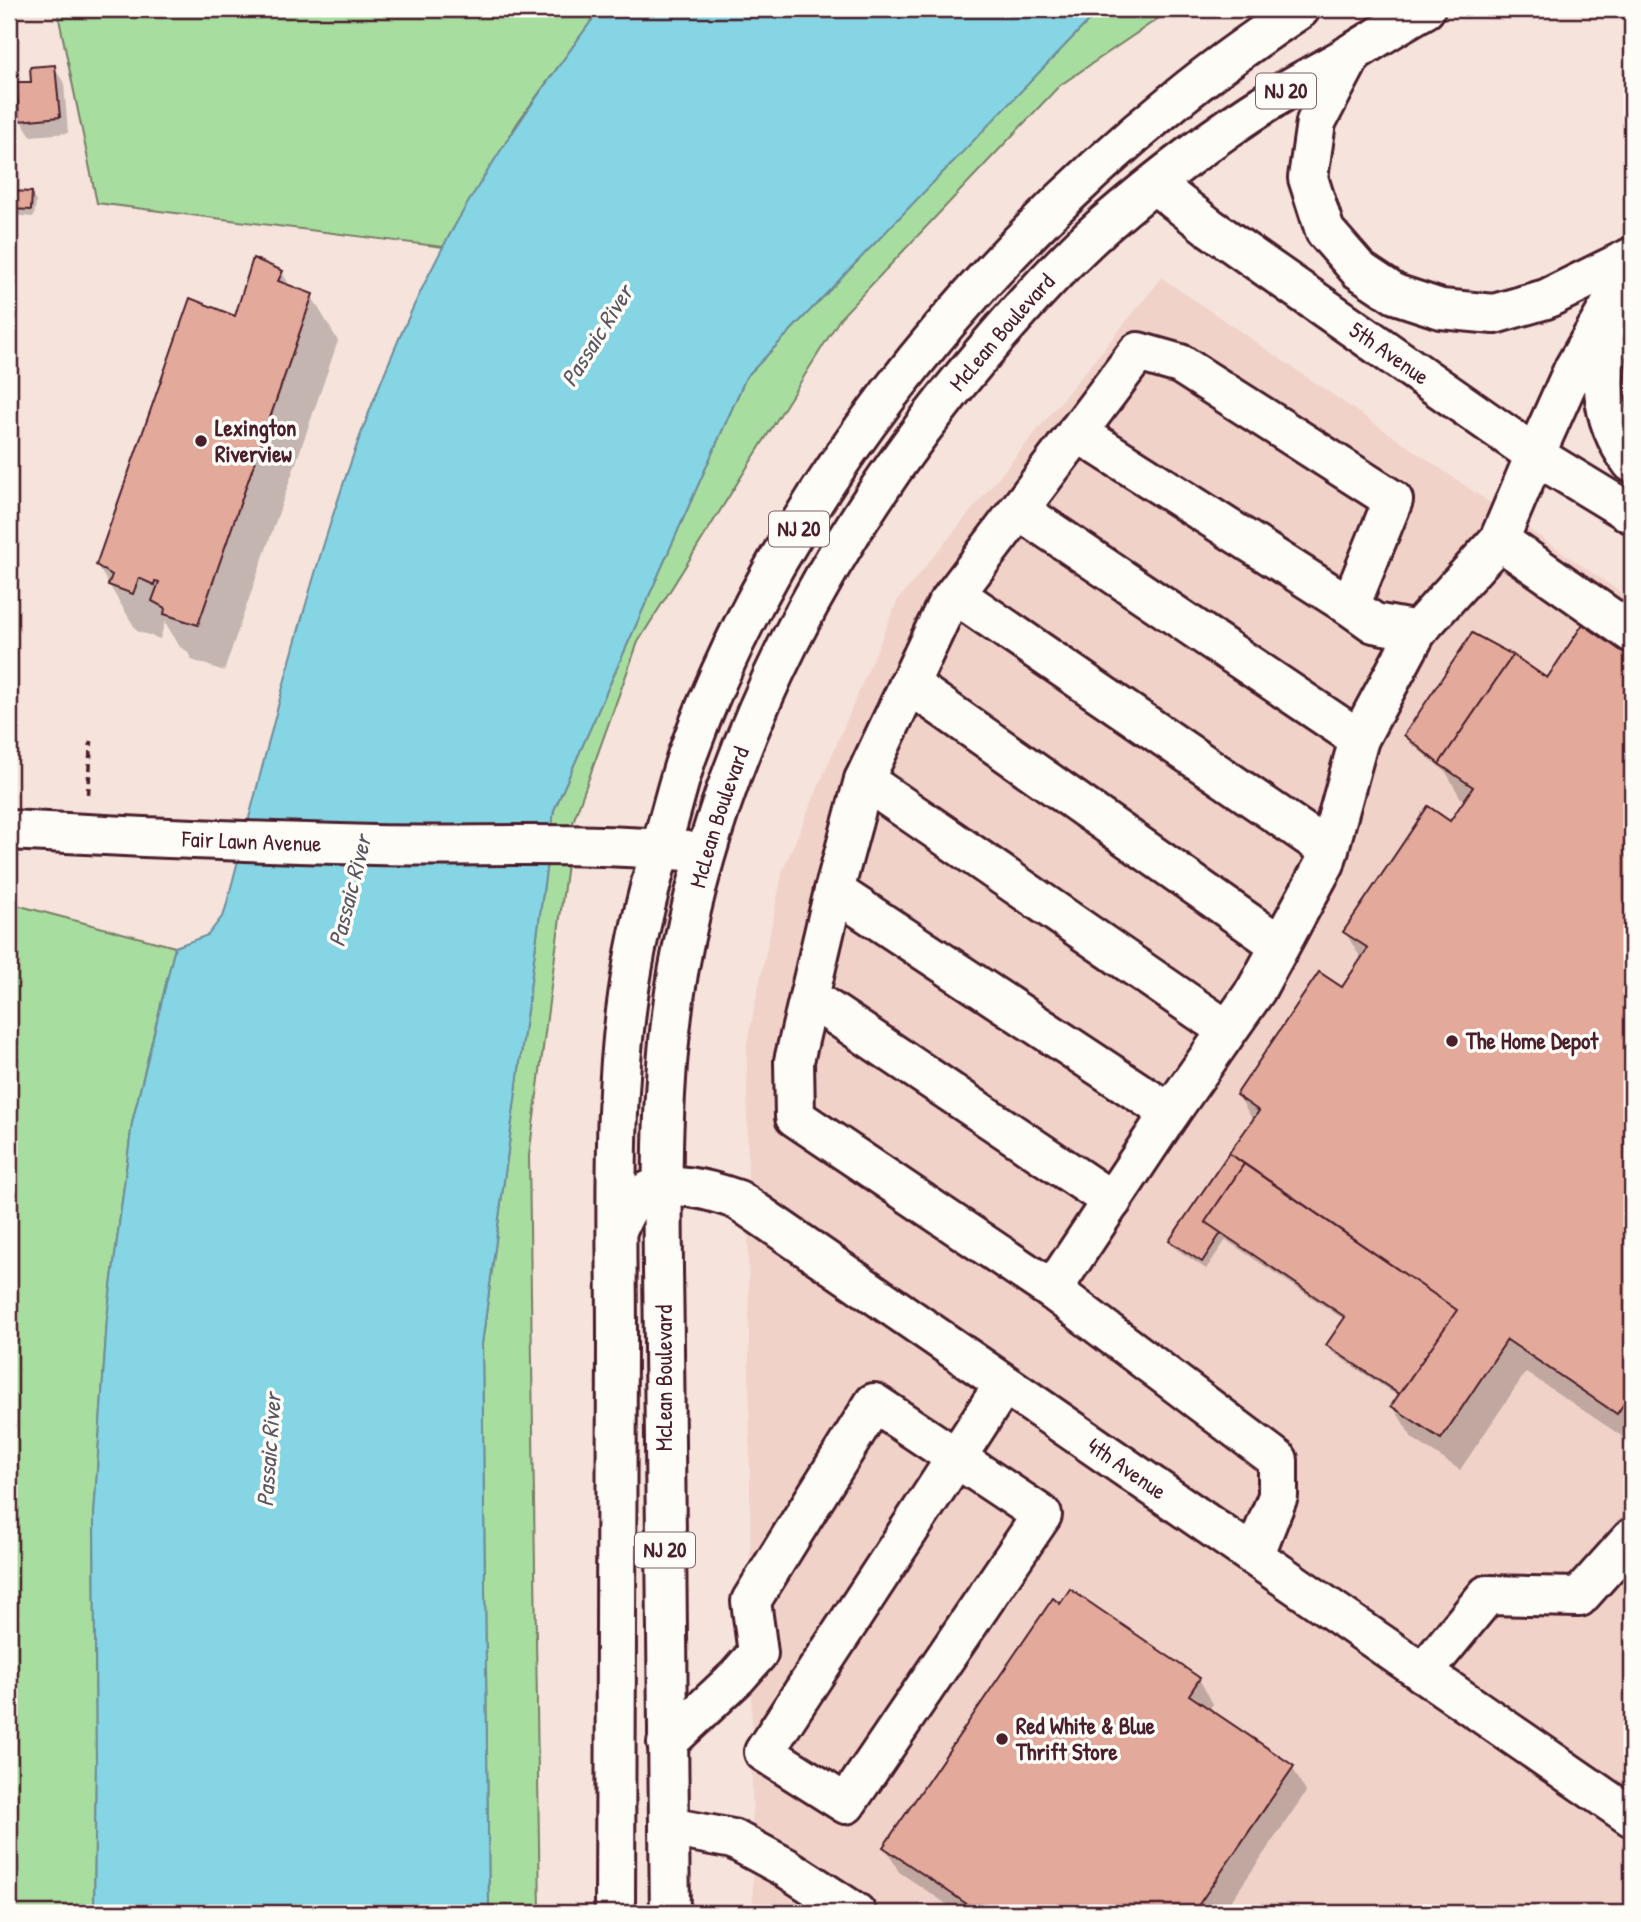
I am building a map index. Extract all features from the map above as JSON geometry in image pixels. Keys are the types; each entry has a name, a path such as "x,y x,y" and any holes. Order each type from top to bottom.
{"main road":[{"name":"McLean Boulevard","path":"615,1913 619,1109 623,1041 632,969 645,903 644,847 686,759 742,628 807,515 881,406 965,301 1067,196 1179,97 1300,9"},
{"name":"McLean Boulevard","path":"670,1913 663,1187 669,1046 690,913 705,853 730,775 784,649 816,590 881,486 951,391 1000,332 1100,229 1154,184 1272,99 1424,9"},
{"path":"1353,52 1316,122 1308,178 1325,231 1359,270 1395,294 1441,309 1494,314 1546,299 1632,257"},
{"name":"5th Avenue","path":"1154,184 1209,227 1535,455 1632,514"},
{"path":"1052,1290 1256,990 1325,863 1359,739 1417,631 1499,540 1574,368 1632,268"},
{"path":"1632,276 1613,327 1603,388 1607,415 1619,445 1632,463"},
{"path":"1254,1556 1278,1496 1278,1460 1052,1290 795,1117 794,1061 834,891 864,780 946,606 1138,352 1180,364 1393,500 1350,606"},
{"path":"1077,432 1374,623 1417,631"},
{"path":"1019,510 1359,739"},
{"path":"1499,540 1632,632"},
{"path":"956,594 1329,850"},
{"path":"909,684 1280,945"},
{"path":"864,780 1227,1030"},
{"name":"Fair Lawn Avenue","path":"9,830 375,845 644,847 705,853"},
{"path":"834,891 1170,1113"},
{"path":"809,997 1112,1201"},
{"path":"617,1230 626,1211 641,1195 663,1187"},
{"name":"4th Avenue","path":"663,1187 717,1192 738,1200 1423,1673 1630,1810"},
{"path":"804,1686 758,1653 751,1601 874,1404 956,1458 1042,1516 846,1804 764,1752 804,1686 956,1458 1004,1384"},
{"path":"1423,1673 1487,1595 1579,1597 1632,1538"},
{"path":"667,1743 737,1677 758,1653"},
{"path":"669,1828 733,1839 785,1867 856,1913"}],"path":[{"path":"88,794 91,741"}],"shaded area":[{"path":"1162,278 1632,600 1632,1913 753,1913 747,1044 783,870 898,600"}],"green space":[{"path":"57,9 600,9 518,122 443,247 97,203"},
{"path":"1100,9 1172,9 1059,86 841,317 638,642 572,825 529,1156 540,1913 489,1913 482,1344 554,810 746,377"},
{"path":"9,903 175,947 132,1123 107,1318 94,1516 94,1913 9,1913"}],"water":[{"name":"Passaic River","path":"600,9 1100,9 746,377 554,810 482,1344 489,1913 94,1913 94,1516 107,1318 132,1123 175,947 208,935 224,914 315,574 341,490 404,326 443,247 479,185"}],"building":[{"path":"55,65 60,117 19,121 17,82 31,82 30,67"},
{"path":"9,191 32,192 31,210 9,209"},
{"name":"Lexington Riverview","path":"253,258 283,271 278,281 313,294 198,625 164,614 165,608 152,601 159,582 155,581 154,585 139,578 133,594 108,585 112,575 96,565 190,298 235,316"},
{"name":"The Home Depot","path":"1583,624 1632,657 1632,1391 1617,1414 1507,1340 1441,1439 1391,1406 1457,1310 1229,1153 1259,1111 1236,1095 1319,972 1342,987 1368,948 1343,932 1428,806 1450,821 1473,787 1439,764 1513,655 1547,678"},
{"path":"1472,633 1513,655 1439,764 1404,735"},
{"path":"1229,1153 1244,1164 1205,1222 1221,1233 1202,1262 1169,1241"},
{"path":"1244,1164 1457,1310 1399,1394 1326,1345 1345,1317 1205,1222"},
{"path":"1070,1589 1200,1678 1189,1695 1294,1766 1193,1913 980,1913 883,1847 1053,1598 1060,1604"}],"place":[{"name":"Lexington Riverview","path":"201,441"},
{"name":"The Home Depot","path":"1452,1041"},
{"name":"Red White & Blue Thrift Store","path":"1002,1739"}]}
